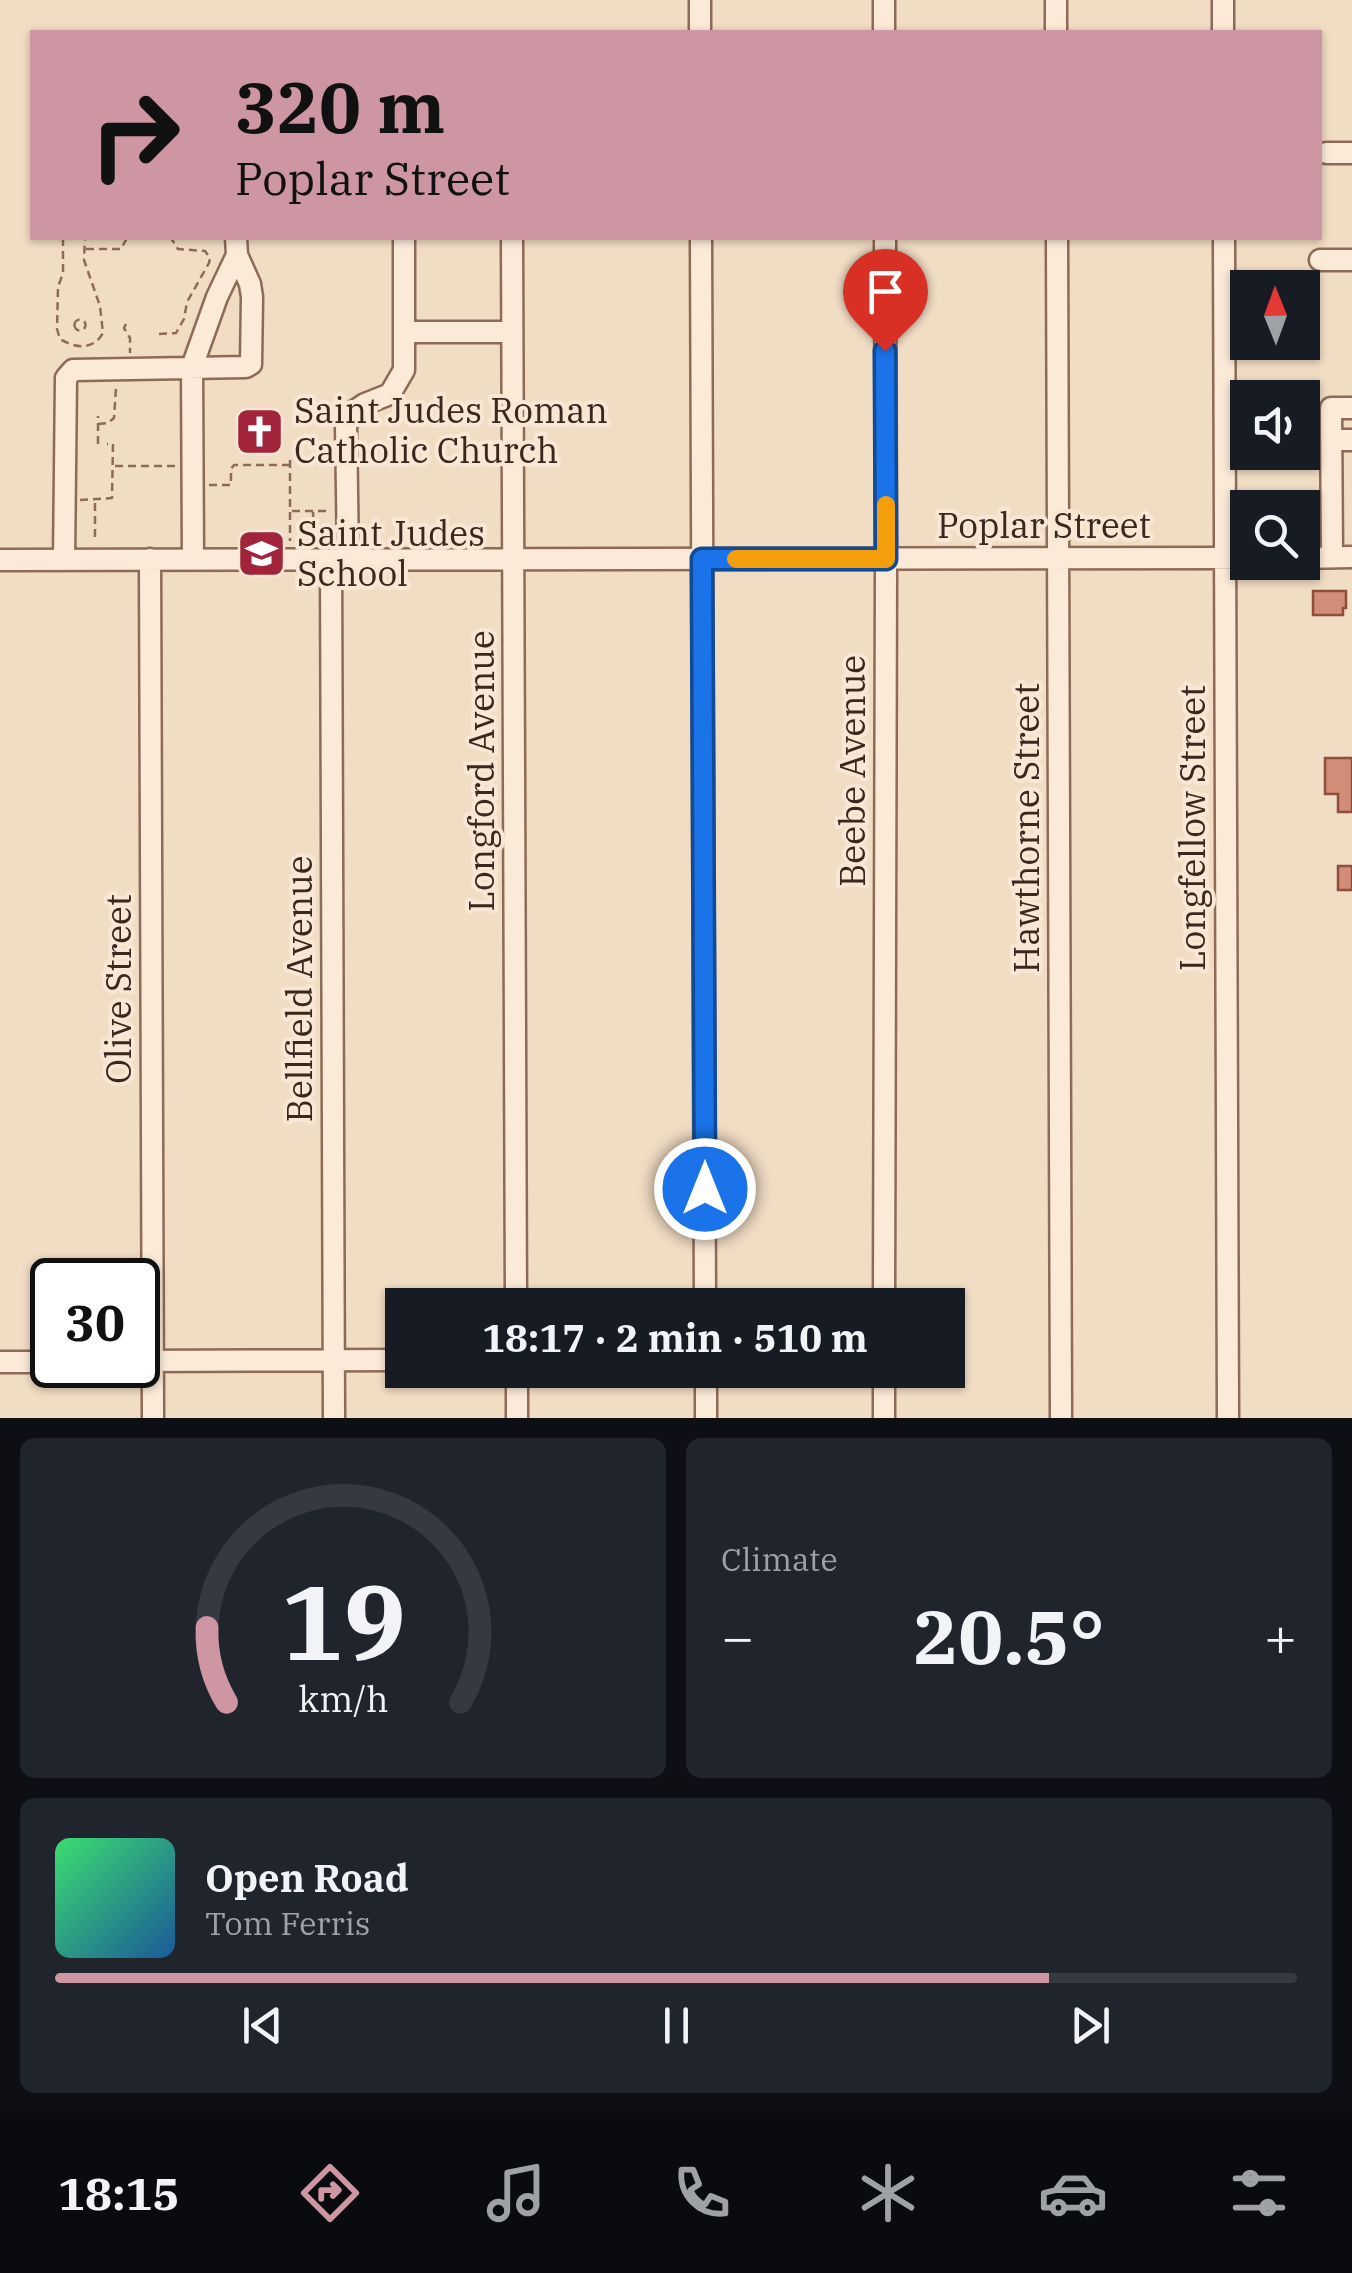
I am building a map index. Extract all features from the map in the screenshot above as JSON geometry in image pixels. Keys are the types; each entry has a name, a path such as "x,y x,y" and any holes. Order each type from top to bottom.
{"street":[{"path":"700,0 700,30"},
{"path":"884,0 884,30"},
{"path":"1056,0 1056,30"},
{"path":"1223,0 1223,30"},
{"path":"1326,153 1352,152"},
{"path":"404,240 404,332 512,332"},
{"name":"Longford Avenue","path":"512,240 516,1288"},
{"path":"700,240 706,1288"},
{"name":"Beebe Avenue","path":"884,1288 885,240"},
{"name":"Hawthorne Street","path":"1057,240 1061,1418"},
{"name":"Longfellow Street","path":"1224,240 1228,1418"},
{"path":"193,560 192,367 237,246"},
{"path":"64,560 66,378 73,370 251,364 252,297 237,246"},
{"path":"1320,260 1352,260"},
{"name":"Bellfield Avenue","path":"334,1418 340,559 346,425 353,412 390,394 404,370 404,332"},
{"path":"1342,557 1342,440 1331,408 1352,408"},
{"name":"Poplar Street","path":"0,560 1230,558"},
{"name":"Olive Street","path":"146,1258 150,560"},
{"path":"160,1361 385,1360"},
{"path":"0,1362 30,1362"},
{"name":"Olive Street","path":"148,1388 152,1418"},
{"path":"517,1388 517,1418"},
{"path":"706,1388 706,1418"},
{"path":"884,1388 884,1418"}],"path":[{"path":"63,240 57,328 60,339 74,347 88,346 103,333 102,312 87,272 84,240"},
{"path":"84,249 120,249 127,240"},
{"path":"158,334 176,333 210,258 206,251 178,250 172,240"},
{"path":"126,324 130,355"},
{"path":"130,340 138,336"},
{"path":"98,424 114,418 116,376"},
{"path":"98,416 98,444"},
{"path":"72,500 112,498 114,444 107,444"},
{"path":"204,485 231,485 234,466 290,462 290,541"},
{"path":"114,466 186,466"},
{"path":"95,500 95,541"},
{"path":"314,511 314,541"},
{"path":"290,512 342,511"}],"building":[{"path":"1313,591 1346,591 1343,615 1313,615"},
{"path":"1325,758 1352,758 1352,812 1338,812 1338,794 1325,794"},
{"path":"1338,866 1352,866 1352,890 1338,890"}],"slow traffic":[{"path":"736,559 886,559 886,505"}],"place":[{"name":"Saint Judes Roman Catholic Church","path":"259,431"},
{"name":"Saint Judes School","path":"262,554"}],"route":[{"path":"705,1189 702,559 886,559 885,351"}]}
